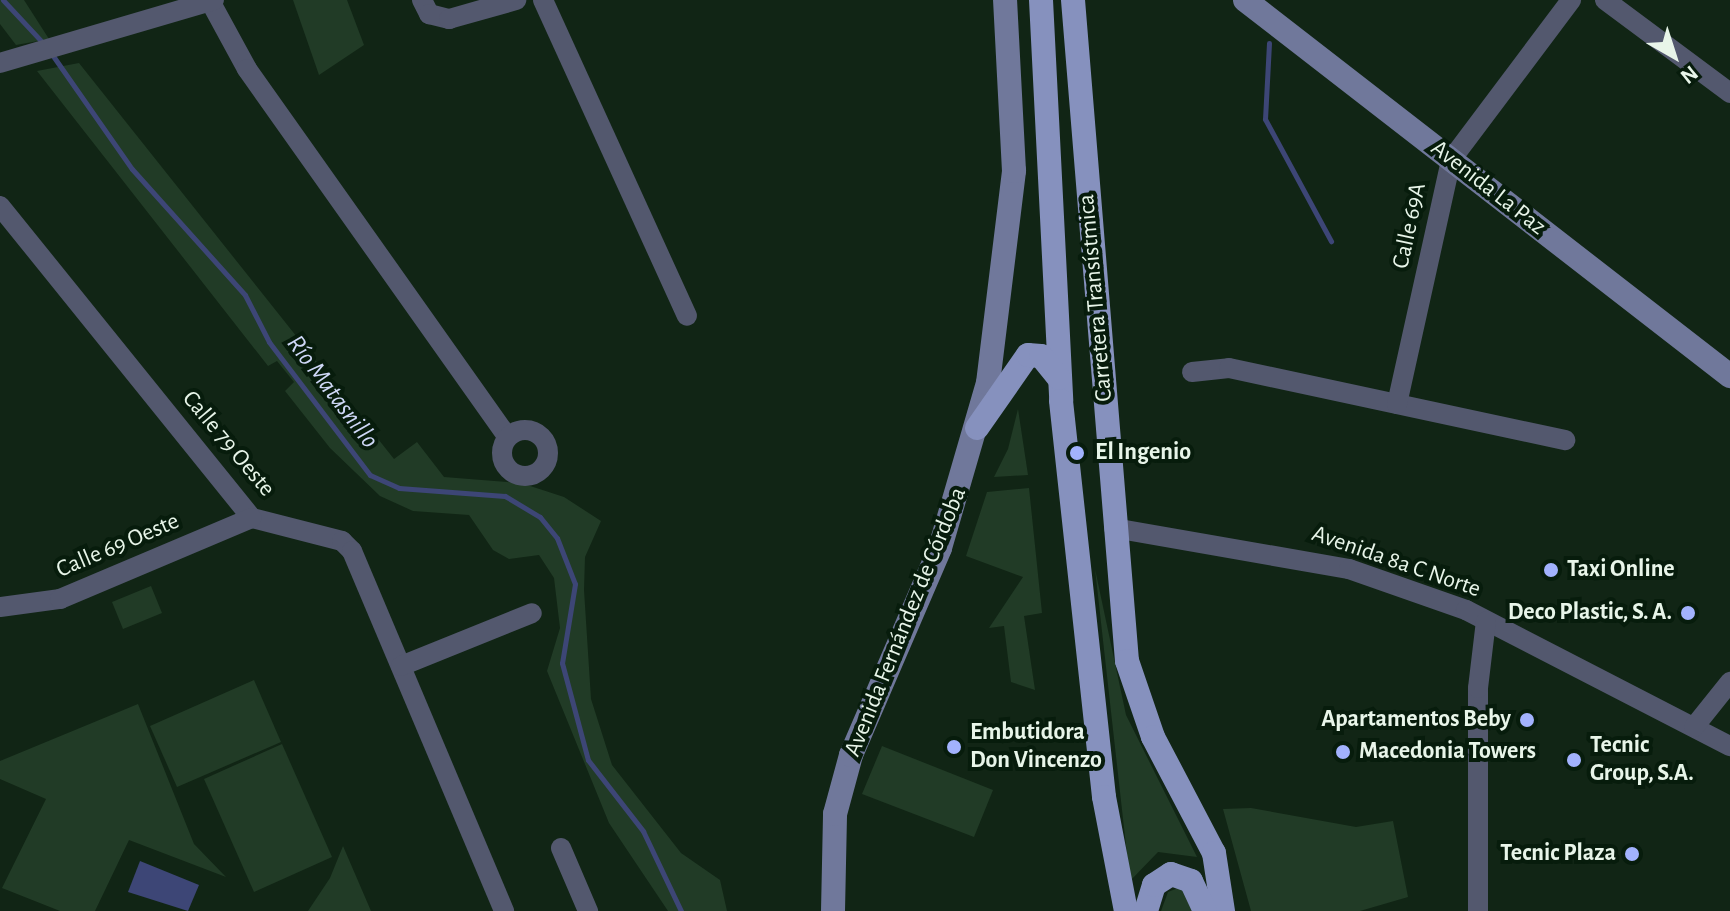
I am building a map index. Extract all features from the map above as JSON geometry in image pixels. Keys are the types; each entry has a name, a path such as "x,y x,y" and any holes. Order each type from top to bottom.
{"main road":[{"name":"Avenida Fernández de Córdoba","path":"833,911 835,814 851,755 940,548 977,428 1014,171 1005,0"},
{"name":"Carretera Transístmica","path":"1041,0 1059,378 1104,797 1126,911"},
{"name":"Carretera Transístmica","path":"1073,0 1127,661 1153,737 1214,853 1223,911"},
{"name":"Avenida La Paz","path":"1245,0 1730,376"},
{"path":"977,428 1028,355 1041,356 1059,378"},
{"path":"1146,911 1154,885 1177,874 1195,885 1205,911"}],"street":[{"path":"422,0 429,14 449,19 516,0"},
{"path":"543,0 687,316"},
{"name":"Calle 69A","path":"1397,404 1451,160 1571,0"},
{"path":"1605,0 1730,93"},
{"path":"0,63 60,50 212,1 247,69 508,437"},
{"name":"Calle 79 Oeste","path":"0,206 252,518 342,541 401,666 504,911"},
{"path":"1192,372 1229,368 1565,440"},
{"name":"Calle 69 Oeste","path":"0,607 60,599 252,518"},
{"name":"Avenida 8a C Norte","path":"1114,528 1307,558 1486,621 1730,746"},
{"path":"401,666 532,613"},
{"path":"1478,911 1478,688 1486,621"},
{"path":"1694,727 1730,682"},
{"path":"561,848 588,911"}],"green space":[{"path":"0,0 24,0 49,39 16,45 0,24"},
{"path":"293,0 347,0 364,45 319,75"},
{"path":"79,63 394,459 417,442 444,477 521,483 564,497 601,521 585,557 584,590 591,699 612,765 681,853 720,880 727,911 668,911 609,823 547,671 560,628 554,578 539,555 509,559 493,550 469,515 413,511 380,496 330,448 285,391 294,382 277,361 268,366 37,71"},
{"path":"1018,409 1028,475 994,477 1008,449"},
{"path":"1029,488 1042,613 1024,616 1035,690 1011,682 1004,626 989,628 1023,577 966,556 987,492"},
{"path":"1095,569 1126,715 1197,857 1158,852 1130,881"},
{"path":"151,586 162,613 123,629 112,602"},
{"path":"254,680 281,742 177,787 150,726"},
{"path":"138,704 194,844 226,877 129,840 95,911 60,911 2,888 46,799 0,779 0,761"},
{"path":"282,744 332,857 254,892 204,779"},
{"path":"882,746 993,790 974,837 862,794"},
{"path":"1251,808 1356,827 1393,821 1408,897 1360,911 1251,911 1223,809"},
{"path":"343,846 371,911 308,911 330,878"},
{"path":"1183,886 1198,911 1161,911 1168,892"}],"water":[{"path":"140,861 199,885 188,911 128,892"}],"waterway":[{"name":"Río Matasnillo","path":"3,0 45,45"},
{"path":"1269,43 1265,119 1331,241"},
{"name":"Río Matasnillo","path":"51,53 132,169 245,295 269,342 370,475 399,488 505,496 540,517 557,538 575,584 562,663 588,760 643,831 681,911"}],"place":[{"name":"El Ingenio","path":"1077,453"},
{"name":"Taxi Online","path":"1551,570"},
{"name":"Deco Plastic, S. A.","path":"1688,613"},
{"name":"Apartamentos Beby","path":"1527,720"},
{"name":"Embutidora Don Vincenzo","path":"954,747"},
{"name":"Macedonia Towers","path":"1343,752"},
{"name":"Tecnic Group, S.A.","path":"1574,760"},
{"name":"Tecnic Plaza","path":"1632,854"}]}
